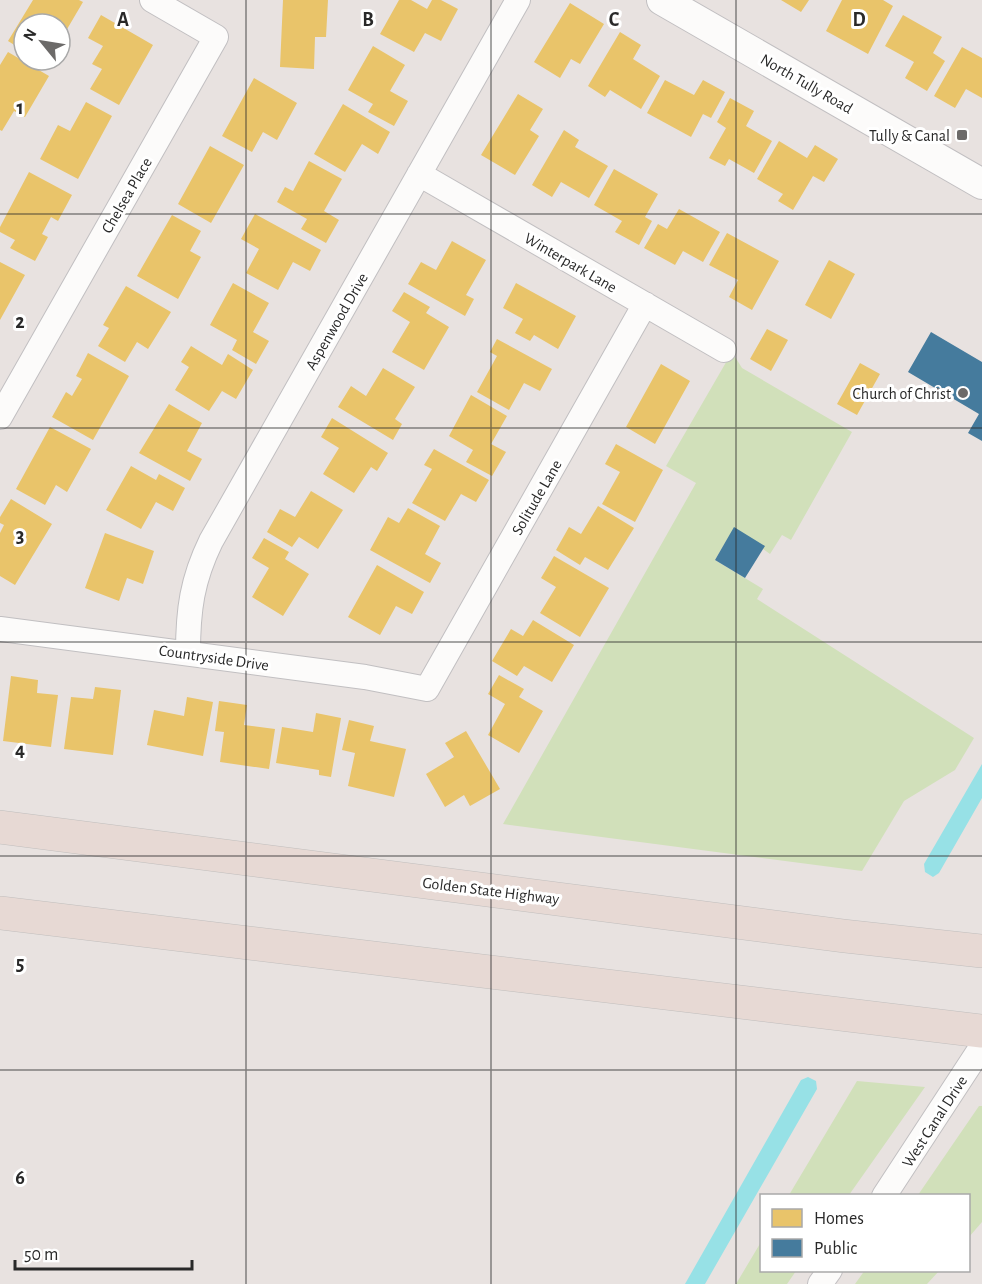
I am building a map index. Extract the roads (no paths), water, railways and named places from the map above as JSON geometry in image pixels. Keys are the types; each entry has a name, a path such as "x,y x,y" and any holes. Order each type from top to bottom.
{"highway":[{"name":"Golden State Highway","path":"0,827 844,936 982,951"},
{"path":"0,913 982,1031"}],"street":[{"name":"Chelsea Place","path":"0,417 216,38 152,0"},
{"name":"Aspenwood Drive","path":"188,653 191,595 198,568 211,541 518,0"},
{"name":"North Tully Road","path":"662,0 982,184"},
{"name":"Winterpark Lane","path":"419,174 724,350"},
{"name":"Solitude Lane","path":"427,689 645,304"},
{"name":"Countryside Drive","path":"0,629 365,676 427,689"},
{"name":"West Canal Drive","path":"885,1194 982,1046"}],"water":[{"path":"982,764 982,798 939,873 933,877 925,872 924,864"},
{"path":"808,1077 816,1081 817,1089 705,1284 685,1284 801,1080"}],"place":[{"name":"Tully & Canal","path":"962,135"},
{"name":"Church of Christ","path":"963,393"}]}
